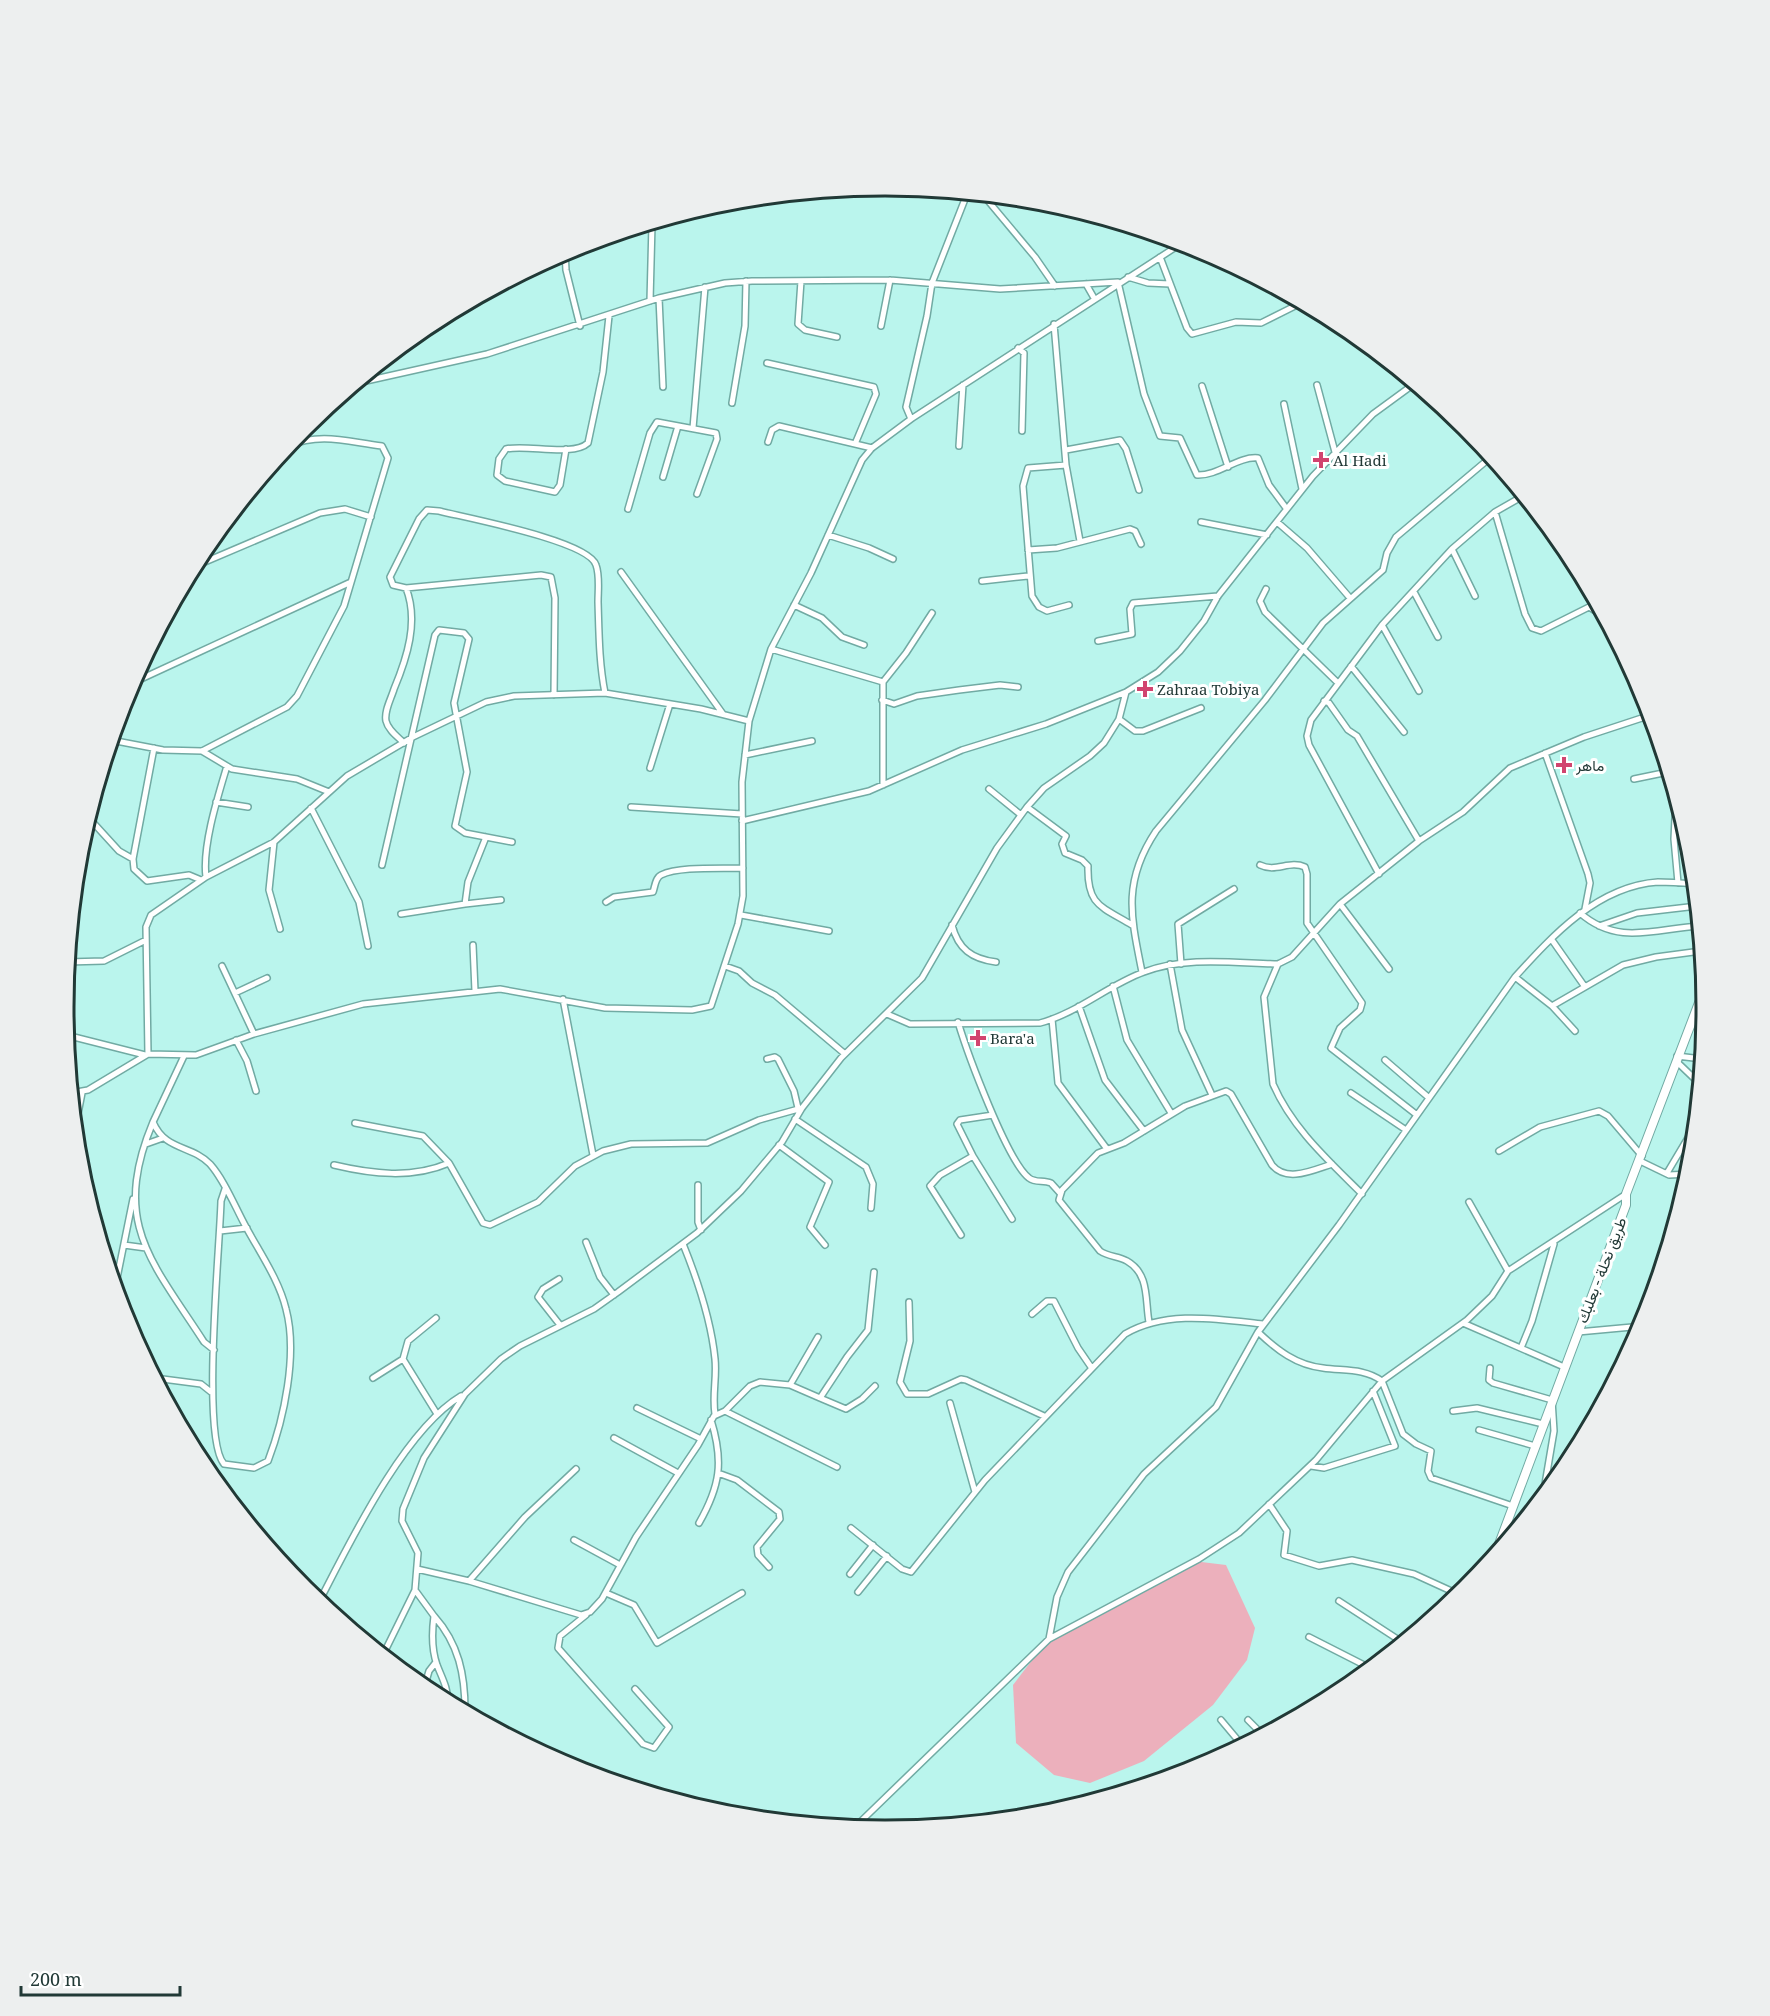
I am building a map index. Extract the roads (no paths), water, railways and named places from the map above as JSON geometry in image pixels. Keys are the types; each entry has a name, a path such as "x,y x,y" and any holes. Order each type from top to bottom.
{"street":[{"path":"911,419 906,406 927,316 932,283 964,200"},
{"path":"990,203 1035,257 1055,286"},
{"path":"650,301 652,231"},
{"path":"75,1037 147,1054 196,1055 254,1034 363,1004 500,989 605,1008 705,1009 711,1006 741,915 742,814 749,721 771,649 828,535 862,460 872,448 911,419 1118,282 1172,249"},
{"path":"1160,257 1186,328 1192,334 1236,322 1261,323 1294,307"},
{"path":"566,262 580,326"},
{"path":"1128,277 1143,282 1170,284"},
{"path":"881,326 890,280"},
{"path":"373,379 487,354 580,326 659,298 705,287 746,281 890,280 964,288 1000,289 1118,282"},
{"path":"732,403 745,326 746,281"},
{"path":"801,281 798,324 805,330 837,337"},
{"path":"1118,282 1144,394 1158,434 1163,438 1180,438 1196,475 1206,475 1252,458 1258,458 1269,485 1286,508"},
{"path":"1086,284 1094,298"},
{"path":"693,428 705,287"},
{"path":"659,298 663,387"},
{"path":"566,449 560,485 555,492 505,481 497,475 499,459 506,449 566,449 583,447 588,443 603,372 609,316"},
{"path":"1054,324 1066,465 1080,541"},
{"path":"1018,348 1024,353 1022,431"},
{"path":"767,363 874,387 876,394 855,444"},
{"path":"959,446 963,385"},
{"path":"1317,385 1335,452"},
{"path":"1202,386 1228,467"},
{"path":"742,821 828,802 883,785 962,750 1046,724 1126,692 1158,672 1180,651 1204,621 1218,596 1302,489 1377,410 1408,388"},
{"path":"1284,404 1302,489"},
{"path":"628,509 653,427 657,422 713,431 717,435 697,494"},
{"path":"663,477 678,426"},
{"path":"768,441 772,430 779,426 872,448"},
{"path":"119,741 185,753 202,751 293,702 334,629 387,465 386,449 331,437 318,437 304,441"},
{"path":"1066,450 1120,440 1126,449 1139,490"},
{"path":"1142,972 1132,925 1132,888 1146,845 1323,623 1383,570 1387,553 1396,537 1485,462"},
{"path":"1066,465 1030,468 1025,471 1023,486 1032,596 1041,609 1047,611 1069,605"},
{"path":"1379,874 1309,745 1307,736 1311,720 1382,625 1452,549 1495,512 1517,499"},
{"path":"208,561 320,513 345,509 371,517"},
{"path":"554,695 555,598 551,577 531,576 406,588 393,585 390,577 422,513 430,510 528,533 585,552 594,560 597,568 599,640 605,693"},
{"path":"1495,512 1525,614 1532,628 1541,631 1589,607 1592,609"},
{"path":"1201,522 1267,535"},
{"path":"1277,522 1307,548 1350,598"},
{"path":"1028,550 1038,551 1130,529 1135,531 1141,544"},
{"path":"828,535 869,548 893,559"},
{"path":"1452,549 1475,596"},
{"path":"621,572 723,714"},
{"path":"982,581 1029,576"},
{"path":"144,678 351,582"},
{"path":"404,743 388,727 385,713 411,636 412,620 406,588"},
{"path":"1266,589 1260,601 1262,608 1302,651 1338,683"},
{"path":"1414,592 1438,637"},
{"path":"1098,640 1117,639 1132,634 1130,609 1133,603 1218,596"},
{"path":"794,604 822,618 842,637 864,645"},
{"path":"883,785 883,682 933,613"},
{"path":"1382,625 1419,691"},
{"path":"382,865 435,634 439,630 464,633 469,637 454,703 467,772 454,826 465,833 512,842"},
{"path":"771,649 883,682"},
{"path":"1351,666 1404,732"},
{"path":"882,700 894,704 917,696 1000,685 1018,687"},
{"path":"324,1594 355,1535 408,1448 429,1421 465,1394 501,1359 560,1325 594,1309 683,1244 701,1230 749,1182 779,1145 800,1108 845,1054 922,978 997,848 1027,807 1044,788 1090,756 1104,743 1119,719 1126,692"},
{"path":"147,1054 146,927 151,915 204,879 274,842 347,776 413,736 500,698 554,695 605,693 723,714 749,721"},
{"path":"1324,701 1329,703 1348,730 1357,736 1419,841"},
{"path":"650,768 670,704"},
{"path":"1119,719 1136,731 1143,731 1201,708"},
{"path":"888,1014 910,1024 1040,1023 1142,972 1170,964 1278,964 1292,957 1340,904 1419,841 1463,812 1510,768 1545,753 1643,719"},
{"path":"745,755 812,741"},
{"path":"154,748 133,859 134,869 147,881 189,875 204,879"},
{"path":"202,751 227,766 297,779 329,792"},
{"path":"1545,753 1588,874 1590,883 1583,911"},
{"path":"204,879 216,802 227,766"},
{"path":"1634,779 1661,773"},
{"path":"989,789 1021,815"},
{"path":"216,802 248,807"},
{"path":"631,807 742,814"},
{"path":"1027,807 1066,836 1062,844 1065,853 1082,860 1088,866 1087,882 1094,900 1132,925"},
{"path":"311,808 359,902 368,946"},
{"path":"1675,823 1678,883"},
{"path":"95,825 119,852 133,859"},
{"path":"465,904 468,882 486,837"},
{"path":"274,842 269,890 280,929"},
{"path":"1260,865 1268,869 1293,864 1305,867 1307,874 1305,915 1314,934 1363,1005 1340,1028 1331,1048 1417,1115"},
{"path":"606,902 614,897 653,892 657,878 662,875 690,870 743,868"},
{"path":"1049,1639 1057,1597 1068,1572 1144,1474 1216,1407 1263,1324 1362,1194 1428,1097 1474,1038 1515,977 1583,911 1637,886 1658,882 1687,884"},
{"path":"1181,964 1178,924 1234,889"},
{"path":"401,914 501,900"},
{"path":"1340,904 1389,969"},
{"path":"1599,926 1637,913 1690,907"},
{"path":"1583,911 1599,926 1626,934 1692,927"},
{"path":"741,915 829,931"},
{"path":"952,925 956,938 970,956 996,962"},
{"path":"75,962 104,961 146,940"},
{"path":"1551,940 1585,987"},
{"path":"473,945 475,992"},
{"path":"1552,1006 1608,972 1640,959 1695,952"},
{"path":"1170,964 1182,1030 1212,1095"},
{"path":"1278,964 1264,998 1273,1084 1291,1118 1362,1194"},
{"path":"222,966 254,1034"},
{"path":"725,966 740,971 748,981 775,995 845,1054"},
{"path":"1515,977 1552,1006 1575,1031"},
{"path":"235,993 267,978"},
{"path":"1113,986 1120,1005 1127,1041 1171,1113"},
{"path":"563,999 593,1155"},
{"path":"1079,1005 1105,1080 1144,1131"},
{"path":"1052,1019 1058,1083 1107,1149"},
{"name":"طريق نحلة - بعلبك","path":"1504,1532 1626,1205 1626,1194 1676,1059 1696,1019"},
{"path":"958,1022 993,1115 1025,1174 1032,1180 1051,1183 1060,1193"},
{"path":"236,1040 247,1061 256,1091"},
{"path":"78,1093 82,1093 147,1054"},
{"path":"118,1272 146,1144 153,1122 184,1056"},
{"path":"767,1059 775,1057 778,1059 800,1108"},
{"path":"1676,1059 1695,1059"},
{"path":"1676,1059 1694,1077"},
{"path":"1385,1060 1428,1097"},
{"path":"1149,1322 1148,1293 1137,1270 1125,1260 1107,1256 1100,1251 1059,1200 1060,1193 1095,1155 1144,1131 1171,1113 1226,1091 1231,1094 1260,1145 1281,1173 1290,1175 1332,1164"},
{"path":"79,1107 82,1093"},
{"path":"1351,1093 1406,1130"},
{"path":"355,1123 423,1136 433,1143 449,1163 483,1223 490,1225 542,1199 575,1166 593,1155 631,1144 707,1143 759,1120 800,1108"},
{"path":"1499,1151 1540,1126 1599,1111 1608,1116 1641,1158 1667,1173 1679,1175"},
{"path":"993,1115 958,1121 973,1156 1012,1219"},
{"path":"795,1119 866,1167 873,1184 871,1208"},
{"path":"153,1122 163,1138 207,1162 225,1189 247,1228 282,1296 289,1325 290,1364 269,1457 265,1464 254,1467 236,1467 221,1461 215,1440 211,1392 221,1201 225,1189"},
{"path":"146,1144 163,1138"},
{"path":"1667,1173 1685,1143"},
{"path":"779,1145 829,1182 810,1227 825,1245"},
{"path":"961,1235 931,1191 930,1186 939,1175 973,1156"},
{"path":"334,1165 387,1174 410,1172 449,1163"},
{"path":"698,1185 697,1215 701,1230"},
{"path":"134,1194 146,1248 153,1265 204,1342 214,1350"},
{"path":"863,1819 1049,1639 1215,1550 1239,1533 1311,1466 1382,1381 1463,1323 1492,1296 1508,1271 1626,1194"},
{"path":"1469,1202 1508,1271"},
{"path":"220,1231 247,1228"},
{"path":"586,1242 600,1277 614,1295"},
{"path":"1521,1348 1532,1321 1555,1242"},
{"path":"683,1244 701,1292 712,1336 716,1367 713,1387 716,1414"},
{"path":"124,1245 146,1248"},
{"path":"820,1398 868,1330 874,1272"},
{"path":"559,1279 543,1289 538,1297 560,1325"},
{"path":"1032,1314 1047,1301 1054,1301 1078,1348 1091,1367"},
{"path":"909,1302 910,1341 900,1382 907,1394 928,1394 961,1379 1044,1416"},
{"path":"436,1318 408,1341 404,1359 437,1414"},
{"path":"851,1528 902,1569 911,1572 975,1492 1044,1416 1125,1334 1149,1322 1196,1319 1263,1324"},
{"path":"1463,1323 1564,1367"},
{"path":"1578,1332 1631,1327"},
{"path":"1258,1332 1284,1355 1298,1362 1323,1368 1357,1370 1372,1374 1382,1381 1400,1429 1408,1440 1431,1451 1428,1471 1431,1478 1513,1506"},
{"path":"790,1385 818,1337"},
{"path":"373,1378 404,1359"},
{"path":"1490,1368 1489,1380 1493,1383 1552,1400 1554,1431 1546,1478"},
{"path":"163,1379 201,1384 211,1392"},
{"path":"635,1689 669,1727 654,1748 644,1744 558,1648 560,1636 597,1606 620,1565 711,1420 716,1414 725,1411 755,1383 766,1381 790,1385 846,1409 862,1399 875,1386"},
{"path":"1311,1466 1324,1468 1366,1453 1393,1447 1391,1433 1373,1391"},
{"path":"386,1648 414,1590 417,1569 417,1546 402,1521 403,1509 430,1447 465,1394"},
{"path":"950,1403 975,1492"},
{"path":"637,1408 701,1438"},
{"path":"1453,1411 1477,1408 1543,1424"},
{"path":"725,1411 837,1467"},
{"path":"699,1523 714,1498 718,1473 715,1435 711,1420"},
{"path":"1391,1433 1400,1429"},
{"path":"1479,1430 1535,1446"},
{"path":"614,1438 678,1473"},
{"path":"469,1581 525,1517 576,1469"},
{"path":"718,1473 736,1480 779,1512 780,1519 757,1548 758,1555 769,1567"},
{"path":"1269,1504 1287,1531 1284,1555 1319,1566 1352,1560 1414,1574 1450,1590"},
{"path":"574,1540 620,1565"},
{"path":"850,1574 873,1545"},
{"path":"858,1592 887,1556"},
{"path":"417,1569 469,1581 586,1615"},
{"path":"414,1590 450,1637 463,1668 465,1702"},
{"path":"606,1593 634,1605 657,1643 742,1593"},
{"path":"1339,1600 1396,1638"},
{"path":"434,1616 433,1635 436,1662 445,1681 446,1691"},
{"path":"1309,1637 1362,1664"},
{"path":"427,1678 436,1662"},
{"path":"1221,1720 1237,1739"},
{"path":"1248,1720 1257,1729"}],"place":[{"name":"Al Hadi","path":"1321,460"},
{"name":"Zahraa Tobiya","path":"1145,689"},
{"name":"ماهر","path":"1564,765"},
{"name":"Bara'a","path":"978,1038"}]}
